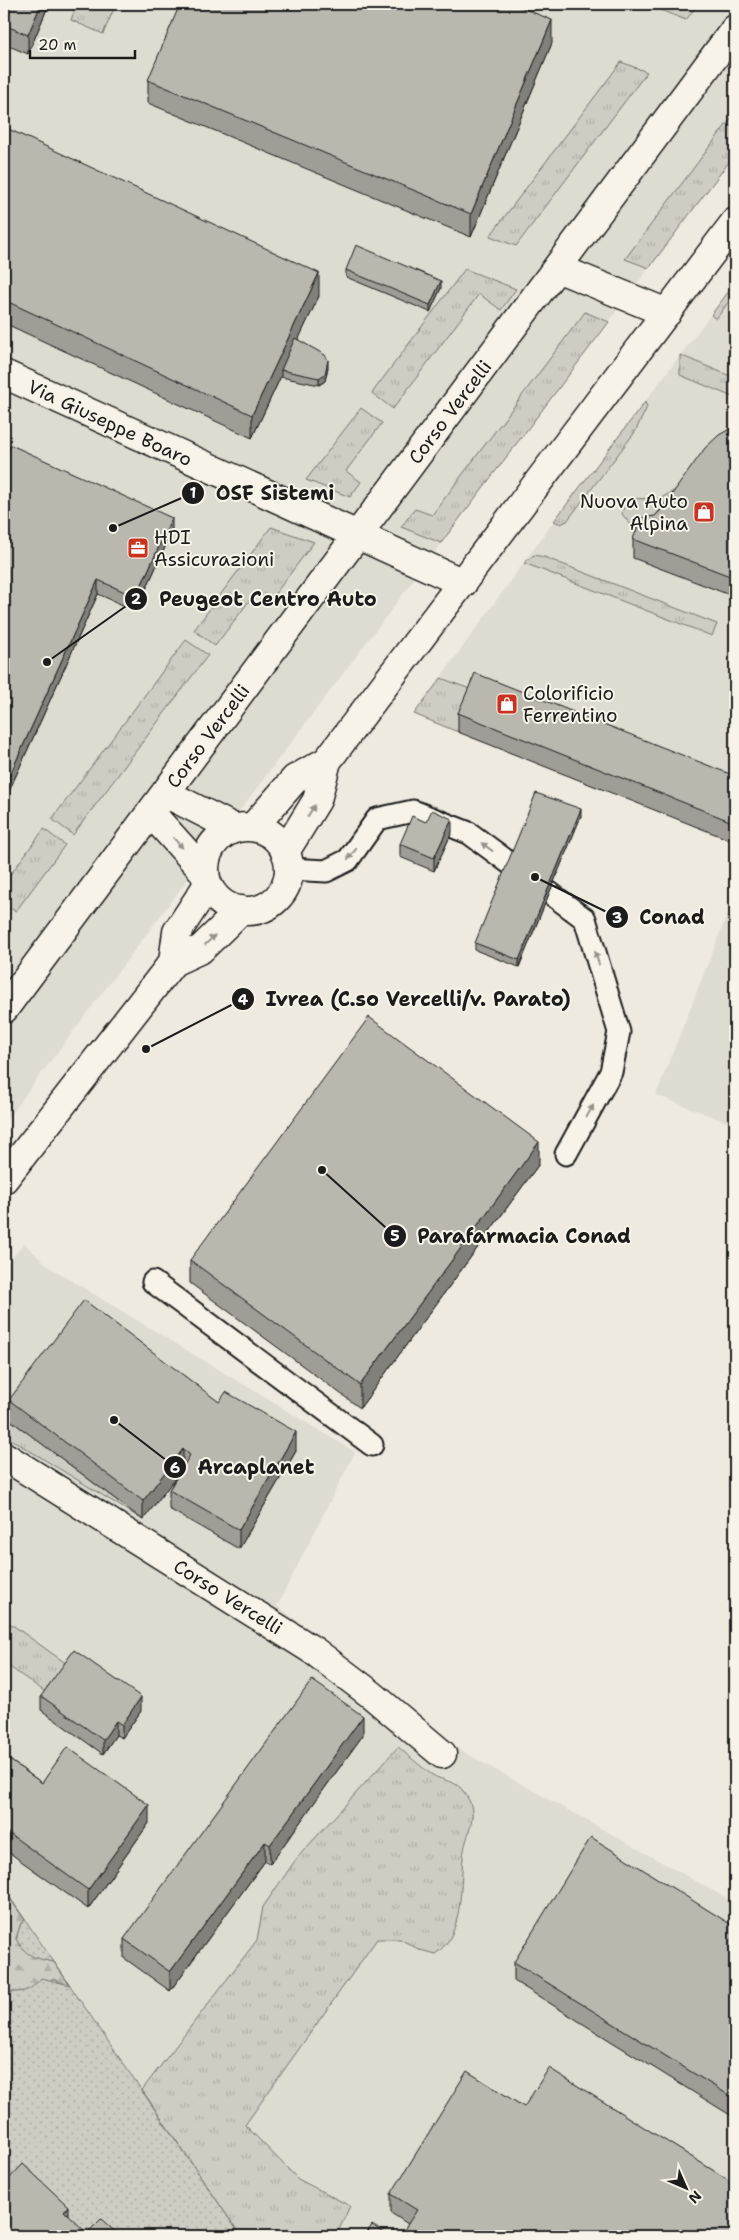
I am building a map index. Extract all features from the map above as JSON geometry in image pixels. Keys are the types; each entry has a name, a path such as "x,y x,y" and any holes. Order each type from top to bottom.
{"street":[{"name":"Corso Vercelli","path":"4,1009 735,29"},
{"path":"158,803 206,879 225,905 250,911 270,904 283,890 287,860 317,800 327,761 735,222"},
{"path":"557,268 667,313"},
{"name":"Via Giuseppe Boaro","path":"4,374 462,584"},
{"path":"243,828 295,778 327,761"},
{"name":"Corso Vercelli","path":"158,803 243,828"},
{"path":"173,962 177,932 206,879 205,860 211,846 221,835 243,828 262,829 275,837 287,860"},
{"path":"4,1179 173,962 201,949 241,910"},
{"name":"Corso Vercelli","path":"4,1456 314,1651 372,1695 442,1754"}],"lane":[{"path":"287,860 326,871 348,860 377,820 413,811 469,833 585,919 619,1032 611,1072 566,1154"},
{"path":"153,1282 372,1445"}],"shaded area":[{"path":"4,4 735,4 735,154 4,1123"},
{"path":"735,283 735,842 414,714 554,521"},
{"path":"735,895 735,1125 656,1095"},
{"path":"24,1243 49,1267 355,1452 277,1606 327,1642 451,1745 735,1903 735,2236 336,2236 350,2206 298,2179 245,2125 377,1939 400,1939 420,1950 444,1948 460,1910 463,1856 472,1824 454,1781 433,1775 398,1747 297,1858 263,1907 257,1940 142,2090 12,1899 4,1898 4,1268"}],"green space":[{"path":"77,4 116,4 103,34 71,20"},
{"path":"665,4 698,4 686,20 660,10"},
{"path":"621,62 647,72 516,246 490,236"},
{"path":"735,113 735,154 649,268 625,259"},
{"path":"465,269 516,289 501,310 479,294 393,409 372,393"},
{"path":"735,283 735,293 716,319 711,315"},
{"path":"585,312 609,322 441,543 401,527 415,509 432,515"},
{"path":"680,355 735,378 735,398 680,375"},
{"path":"645,402 647,407 635,432 567,521 561,524 554,521"},
{"path":"361,408 382,423 346,471 361,482 350,497 306,480"},
{"path":"677,489 641,537 622,514 628,499 661,498"},
{"path":"271,527 314,542 269,602 256,592 215,646 194,630"},
{"path":"534,555 544,557 717,624 712,636 524,563"},
{"path":"186,640 208,655 73,835 52,819"},
{"path":"441,678 475,691 458,732 414,714"},
{"path":"44,829 65,845 16,911 4,906 4,883"},
{"path":"4,1416 9,1419 143,1520 4,1435"},
{"path":"11,1624 71,1667 51,1696 4,1663 4,1634"},
{"path":"398,1747 435,1777 457,1785 464,1792 472,1809 471,1824 464,1849 459,1910 456,1923 444,1946 435,1954 420,1950 400,1939 377,1939 245,2125 298,2179 350,2206 336,2236 241,2236 142,2090 257,1940 263,1907 297,1858"},
{"path":"11,1899 54,1962 32,1956 20,1945 16,1939 21,1923 25,1920 11,1900 4,1904"},
{"path":"11,1900 25,1920 21,1923 16,1938 20,1944 32,1955 54,1962 70,1986 53,1979 22,1992 4,1992 4,1904"},
{"path":"41,1978 70,1985 241,2236 4,2236 4,1992 25,1991 33,1987"}],"building":[{"path":"4,4 41,4 28,35 4,25"},
{"path":"180,4 513,4 552,20 471,214 148,80"},
{"path":"4,127 319,273 252,415 4,300"},
{"path":"356,245 441,281 430,305 346,270"},
{"path":"295,338 325,355 328,360 325,374 319,378 281,370"},
{"name":"Nuova Auto Alpina","path":"735,428 735,578 633,539 641,518 655,516 660,511 705,448 719,435"},
{"path":"11,445 172,518 136,597 98,580 4,788 4,461"},
{"path":"475,673 735,776 735,823 458,713"},
{"path":"536,793 581,809 519,960 475,943"},
{"path":"432,810 452,819 434,858 400,844 412,816 426,822"},
{"path":"369,1017 539,1142 360,1385 190,1260"},
{"path":"84,1300 219,1402 226,1392 296,1432 239,1530 169,1490 190,1455 183,1449 143,1501 9,1400"},
{"path":"74,1650 141,1697 122,1725 116,1721 103,1740 41,1696"},
{"path":"312,1680 363,1716 270,1845 265,1842 170,1972 124,1939"},
{"path":"67,1747 149,1805 88,1890 7,1832 4,1836 4,1756 42,1783"},
{"path":"591,1837 735,1927 735,2099 514,1962"},
{"path":"549,2068 735,2184 735,2236 400,2236 417,2210 391,2194 467,2071 524,2107"},
{"path":"23,2164 68,2206 64,2211 87,2233 101,2219 120,2236 4,2236 4,2184"},
{"path":"372,2225 389,2236 365,2236"}],"place":[{"name":"Nuova Auto Alpina","path":"704,512"},
{"name":"OSF Sistemi","path":"113,528"},
{"name":"HDI Assicurazioni","path":"138,548"},
{"name":"Peugeot Centro Auto","path":"47,662"},
{"name":"Colorificio Ferrentino","path":"507,704"},
{"name":"Conad","path":"535,877"},
{"name":"Ivrea (C.so Vercelli/v. Parato)","path":"146,1049"},
{"name":"Parafarmacia Conad","path":"322,1170"},
{"name":"Arcaplanet","path":"114,1420"}]}
